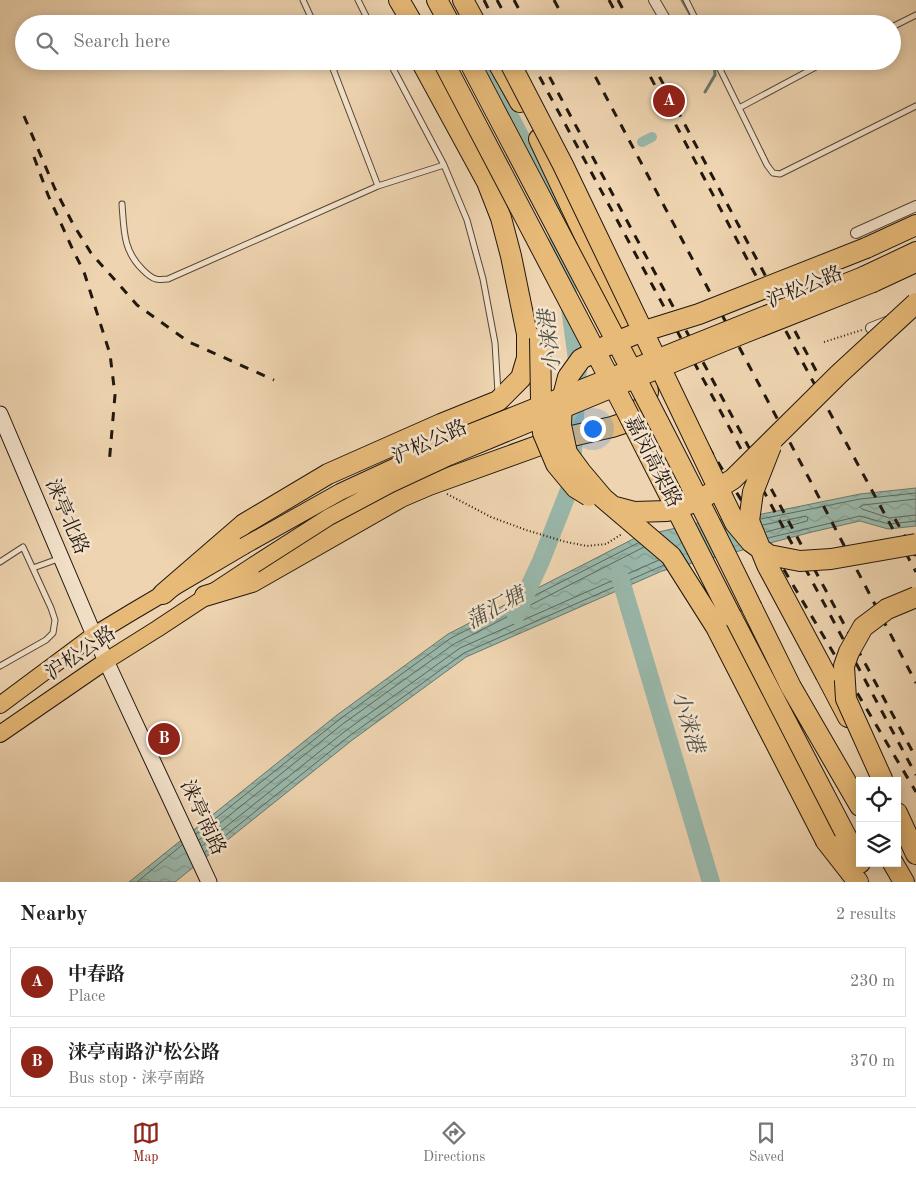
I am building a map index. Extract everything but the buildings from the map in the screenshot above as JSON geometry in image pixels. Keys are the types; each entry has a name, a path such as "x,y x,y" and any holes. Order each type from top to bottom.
{"highway":[{"path":"387,0 395,15"},
{"path":"399,0 408,15"},
{"path":"411,0 419,15"},
{"path":"437,0 445,15"},
{"path":"463,0 471,15"},
{"path":"476,0 484,15"},
{"path":"163,594 244,524 328,474 498,401 521,378 527,358 527,334 513,264 501,218 487,182 426,70"},
{"path":"438,70 485,156 514,224 534,301 540,338 540,400 543,433 556,464 576,488 601,504 634,512 667,511 698,501 733,479 839,374 916,303"},
{"name":"嘉闵高架路","path":"448,70 606,371 773,698 856,855"},
{"name":"嘉闵高架路","path":"474,70 703,507 791,687 856,799"},
{"path":"205,596 252,582 401,497 429,485 554,440 628,422 641,412 648,392 645,369 636,345 542,145 502,70"},
{"path":"514,70 562,165 735,523 751,542 769,555 800,561 831,559 916,544"},
{"path":"858,882 826,841 716,627 671,556 602,498 567,453 561,425 562,400 568,377 581,359 606,346 699,314 866,248 916,225"},
{"path":"774,440 753,492 749,521 767,564 880,777"},
{"path":"880,777 846,700 844,666 849,652 863,627 887,610 916,597"},
{"path":"901,819 916,847"},
{"path":"901,821 916,854"},
{"name":"嘉闵高架路","path":"862,867 870,882"},
{"path":"895,867 904,882"}],"main road":[{"name":"沪松公路","path":"0,705 94,636 132,612 340,492 459,437 863,275 916,250"},
{"name":"沪松公路","path":"0,734 106,661 254,564 328,517 391,484 449,457 716,346 873,284 916,264"}],"street":[{"path":"654,0 663,15"},
{"path":"856,232 916,206"},
{"path":"871,328 916,310"},
{"name":"涞亭北路","path":"0,414 94,636"},
{"name":"涞亭南路","path":"94,636 209,882"}],"lane":[{"path":"303,0 310,15"},
{"path":"358,0 366,15"},
{"path":"686,0 694,15"},
{"path":"901,22 916,15"},
{"path":"333,70 378,186"},
{"path":"395,70 444,165 467,220 482,279 495,344 498,401"},
{"path":"720,70 767,165 773,173 780,174 916,106"},
{"path":"739,108 810,70"},
{"path":"122,204 124,232 130,255 146,274 156,279 168,279 378,186 444,165"},
{"path":"0,562 23,547 52,608 55,620 53,633 46,640 0,666"},
{"path":"33,568 61,558"}],"path":[{"path":"824,342 871,328"},
{"path":"429,485 491,517 566,542"}],"water":[{"path":"916,488 916,526 888,529 860,521 662,571 466,657 351,741 175,882 129,882 337,715 448,634 637,537 702,522 762,514 860,494"}],"waterway":[{"path":"682,0 691,15"},
{"name":"小涞港","path":"486,70 547,188 552,212"},
{"path":"705,92 715,75 715,70"},
{"path":"642,142 652,137"},
{"name":"小涞港","path":"516,615 541,561 571,485 578,367 558,237"},
{"name":"小涞港","path":"619,574 711,882"}],"railway":[{"path":"484,0 492,15"},
{"path":"497,0 505,15"},
{"path":"514,0 522,15"},
{"path":"554,0 562,15"},
{"path":"609,0 617,15"},
{"path":"618,0 626,15"},
{"path":"518,70 682,398 711,451 916,792"},
{"path":"536,70 916,775"},
{"path":"546,70 916,758"},
{"path":"592,70 916,683"},
{"path":"647,70 916,572"},
{"path":"656,70 829,395"},
{"path":"24,116 55,189 73,224 91,253 137,305 189,342 274,380"},
{"path":"34,157 48,195 84,272 110,354 115,395 109,465"},
{"path":"895,519 916,556"}],"place":[{"name":"中春路","path":"669,101"},
{"name":"涞亭南路沪松公路","path":"164,739"}],"water label":[{"name":"蒲汇塘","path":"496,609"}]}
